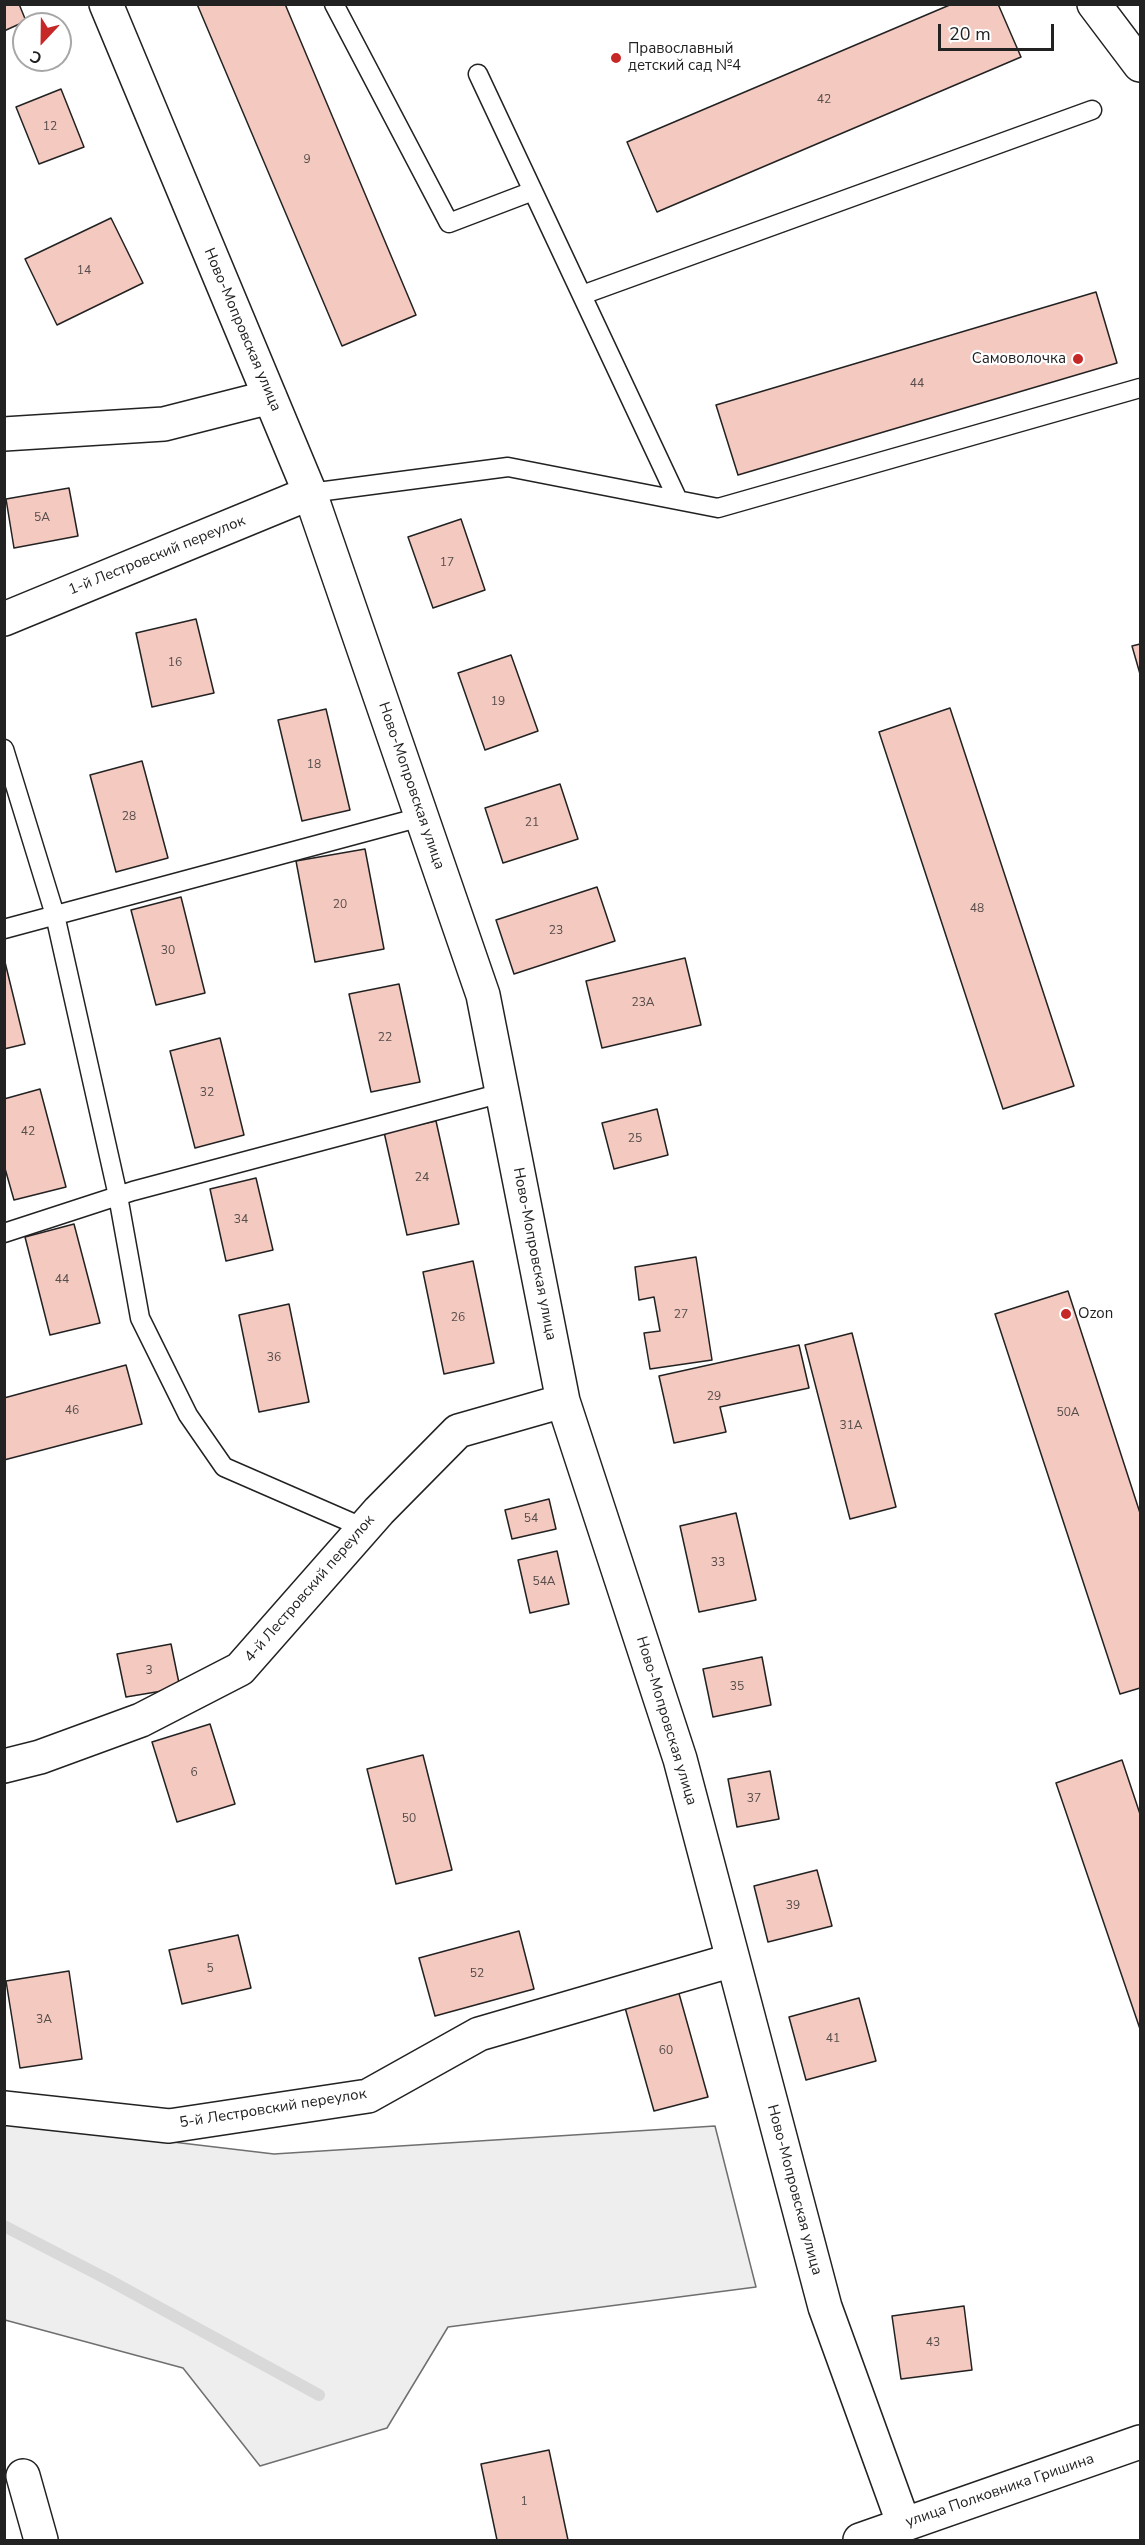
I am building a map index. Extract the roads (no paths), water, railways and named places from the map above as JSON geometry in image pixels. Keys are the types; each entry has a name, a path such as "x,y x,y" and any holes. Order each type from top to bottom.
{"street":[{"name":"Ново-Мопровская улица","path":"106,4 310,493 483,995 563,1401 680,1759 825,2307 904,2525"},
{"path":"1094,4 1140,65"},
{"path":"4,434 164,424 270,397"},
{"name":"1-й Лестровский переулок","path":"4,619 310,493"},
{"name":"4-й Лестровский переулок","path":"4,1766 40,1757 141,1720 240,1669 364,1528 458,1431 563,1401"},
{"name":"5-й Лестровский переулок","path":"4,2108 169,2126 368,2096 479,2034 733,1959"},
{"name":"улица Полковника Гришина","path":"860,2541 1140,2442"},
{"path":"23,2476 41,2541"}],"lane":[{"path":"334,4 449,223 533,190"},
{"path":"478,75 678,500"},
{"path":"582,296 1092,110"},
{"path":"310,493 508,467 718,508 1140,388"},
{"path":"4,749 55,915 118,1196 140,1318 188,1415 224,1467 364,1528"},
{"path":"4,929 422,817"},
{"path":"4,1233 118,1196 502,1093"}],"waterway":[{"path":"4,2226 107,2279 319,2395"}],"place":[{"name":"Православный детский сад №4","path":"616,58"},
{"name":"Самоволочка","path":"1078,359"},
{"name":"Ozon","path":"1066,1314"}]}
